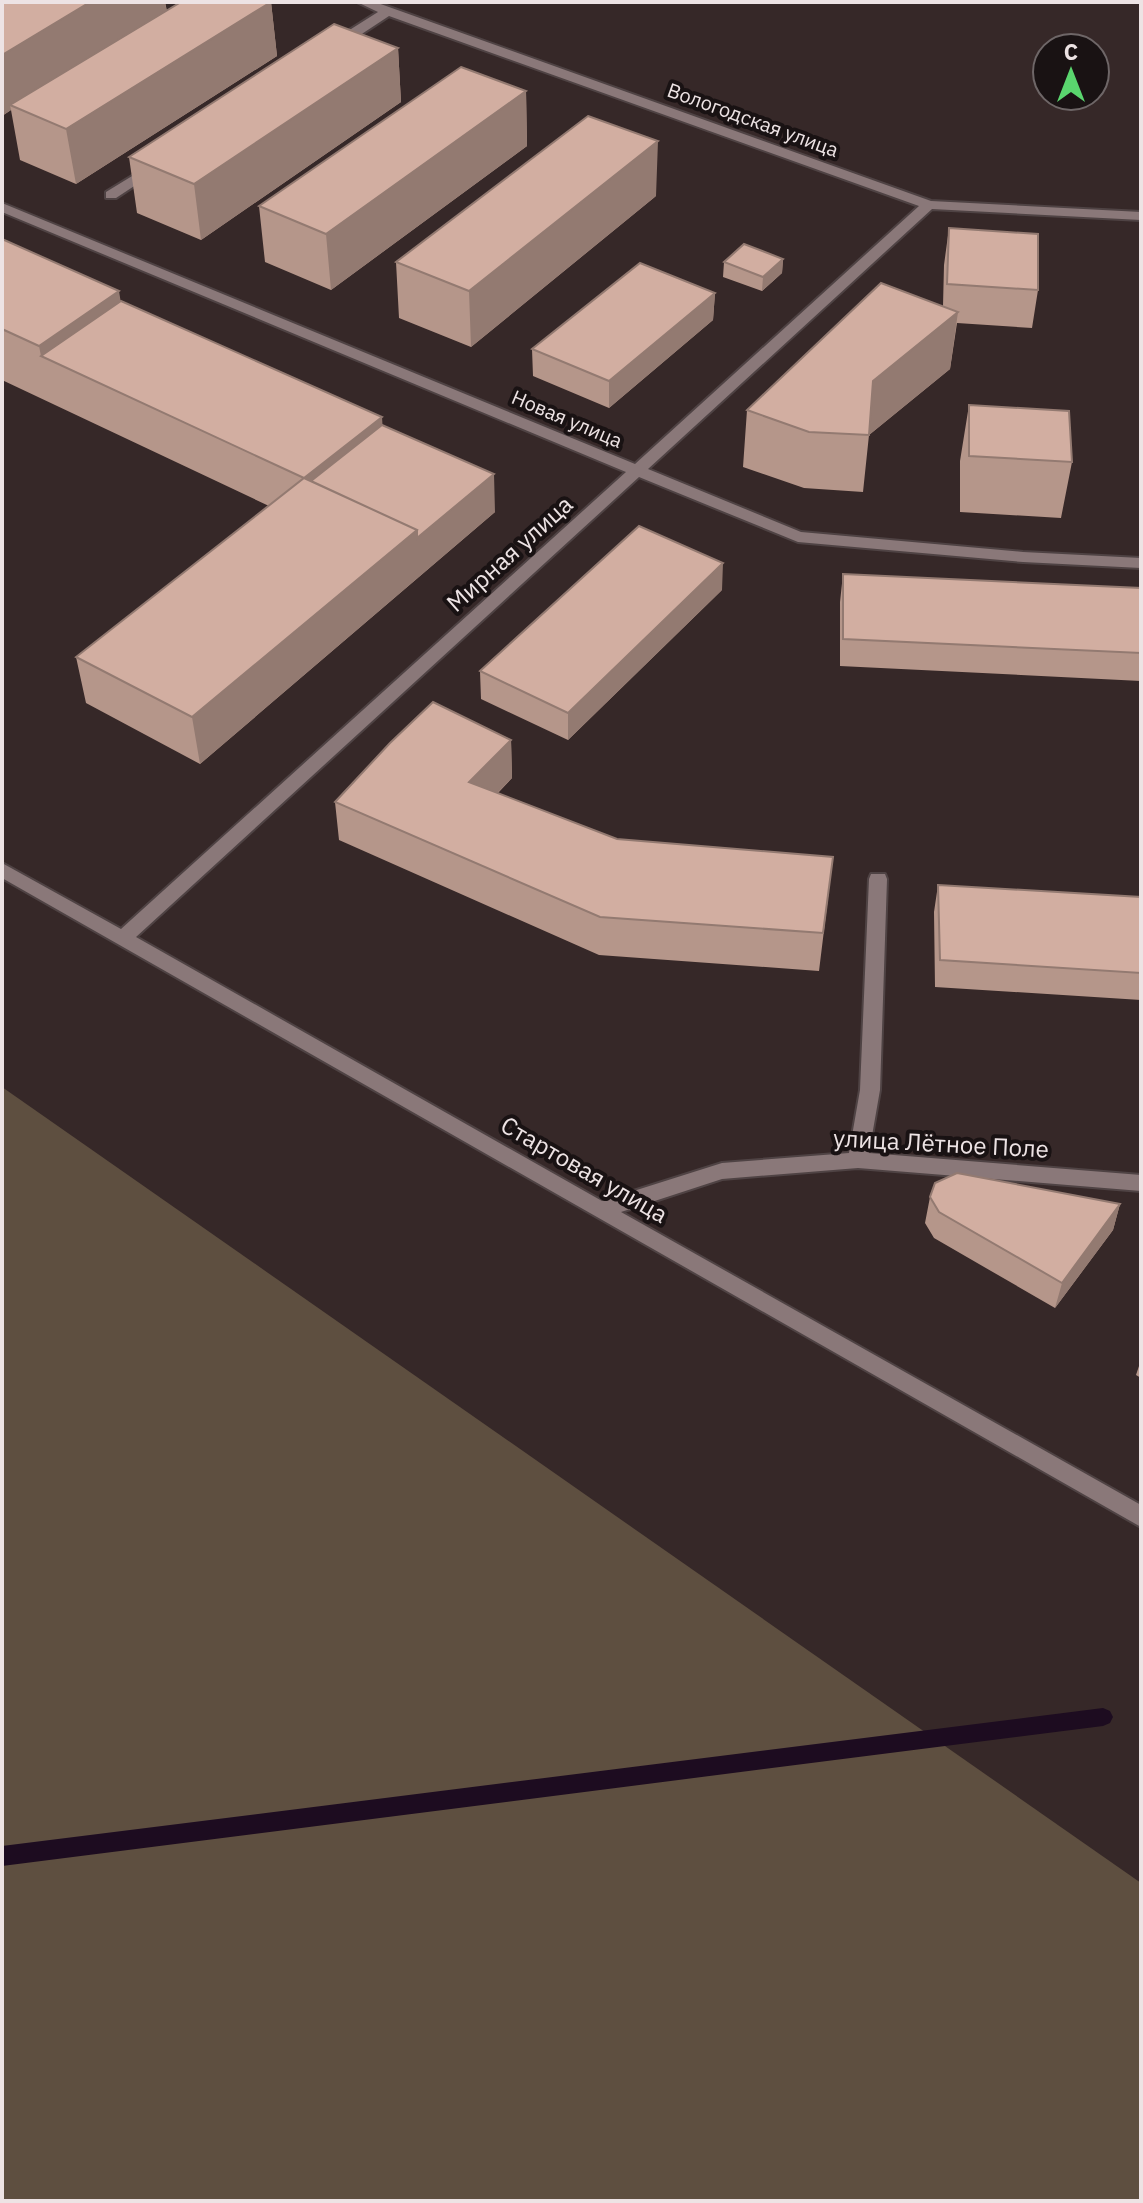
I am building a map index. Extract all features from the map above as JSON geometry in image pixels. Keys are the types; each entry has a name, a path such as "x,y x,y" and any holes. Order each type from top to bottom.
{"street":[{"name":"Вологодская улица","path":"363,2 929,205 1141,216"},
{"path":"322,55 388,11"},
{"path":"111,195 164,160"},
{"name":"Мирная улица","path":"123,938 929,205"},
{"name":"Новая улица","path":"2,207 798,537 1023,557 1141,563"},
{"name":"Стартовая улица","path":"2,870 1141,1517"},
{"path":"858,1160 870,1090 878,879"},
{"name":"улица Лётное Поле","path":"600,1210 722,1171 858,1160 1141,1183"}],"shaded area":[{"path":"2,1087 1141,1883 1141,2201 2,2201"}],"building":[{"path":"2,2 90,2 2,55"},
{"path":"181,2 271,2 66,129 10,105"},
{"path":"334,24 398,48 194,184 129,157"},
{"path":"461,67 526,91 326,234 259,206"},
{"path":"588,116 658,141 469,291 396,262"},
{"path":"949,228 1038,234 1038,290 947,284"},
{"path":"2,239 119,291 39,346 2,329"},
{"path":"744,244 783,259 763,277 724,262"},
{"path":"640,263 715,293 609,381 532,349"},
{"path":"881,283 958,312 873,381 869,435 809,432 747,410"},
{"path":"121,301 382,417 304,478 41,356"},
{"path":"969,405 1069,411 1072,462 969,456"},
{"path":"382,425 494,474 417,538 417,530 311,481"},
{"path":"304,478 417,530 192,717 76,657"},
{"path":"639,526 723,563 568,713 480,671"},
{"path":"843,574 1141,588 1141,653 843,639"},
{"path":"433,702 511,740 469,782 617,839 833,857 823,933 600,917 335,802"},
{"path":"938,885 1141,897 1141,973 940,960"},
{"path":"957,1173 1120,1204 1062,1283 939,1212 930,1197 935,1183"}],"waterway":[{"path":"2,1856 1103,1717"}]}
